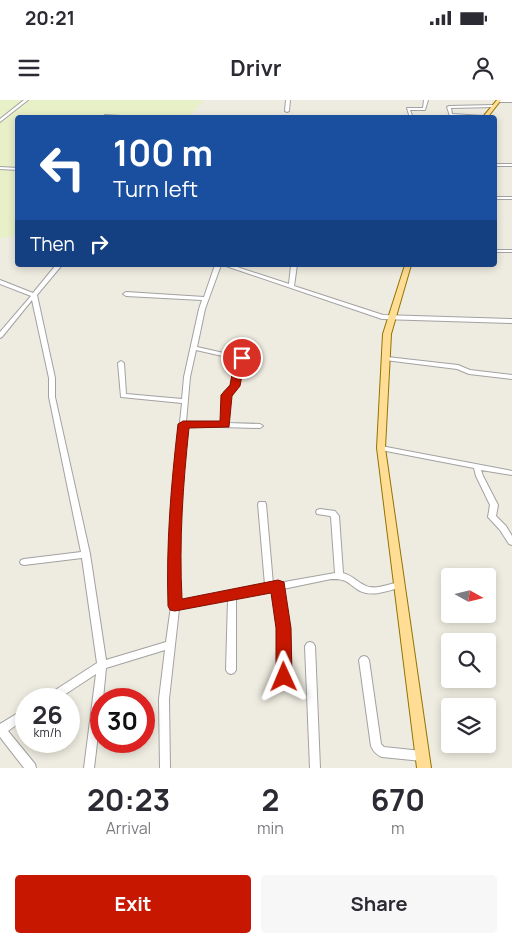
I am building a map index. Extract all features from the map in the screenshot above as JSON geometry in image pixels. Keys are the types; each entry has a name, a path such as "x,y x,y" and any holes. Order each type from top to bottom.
{"main road":[{"path":"486,115 499,100"},
{"path":"407,267 391,318 386,347 387,359 381,448 424,768"}],"street":[{"path":"0,121 26,100"},
{"path":"287,111 288,100"},
{"path":"410,115 408,110 424,109 426,100"},
{"path":"499,100 512,101"},
{"path":"464,101 463,104 469,106"},
{"path":"450,115 449,107 494,106"},
{"path":"497,165 512,165"},
{"path":"0,168 15,169"},
{"path":"497,198 512,198"},
{"path":"497,251 512,251"},
{"path":"0,336 57,267"},
{"path":"166,768 164,699 175,606 173,561 176,497 185,401 193,348 206,299 217,267"},
{"path":"232,267 391,318 512,321"},
{"path":"292,286 294,267"},
{"path":"0,282 34,293"},
{"path":"34,293 52,378 52,397 86,554 102,665 89,768"},
{"path":"126,294 206,299"},
{"path":"193,348 244,359 238,369 235,386 226,395 225,424"},
{"path":"387,359 458,366 469,372 512,377"},
{"path":"121,363 124,396 185,401"},
{"path":"183,424 260,426"},
{"path":"381,448 512,473"},
{"path":"476,467 478,474 484,481 494,507 492,516 512,542"},
{"path":"262,504 274,587 283,628 284,677"},
{"path":"320,512 332,513 335,516 339,575"},
{"path":"24,562 86,554"},
{"path":"175,606 339,575 348,577 362,588 368,590 399,585"},
{"path":"231,670 232,596"},
{"path":"66,688 102,665 170,645"},
{"path":"310,646 315,768"},
{"path":"364,660 376,746 382,752 422,756"},
{"path":"15,721 0,730 31,768"}],"green space":[{"path":"0,100 204,100 190,115 15,115 15,236 0,238"}],"route":[{"path":"242,358 244,361 239,366 236,384 226,395 225,424 183,424 176,497 173,561 175,606 278,586 278,602 283,628 284,677"}]}
